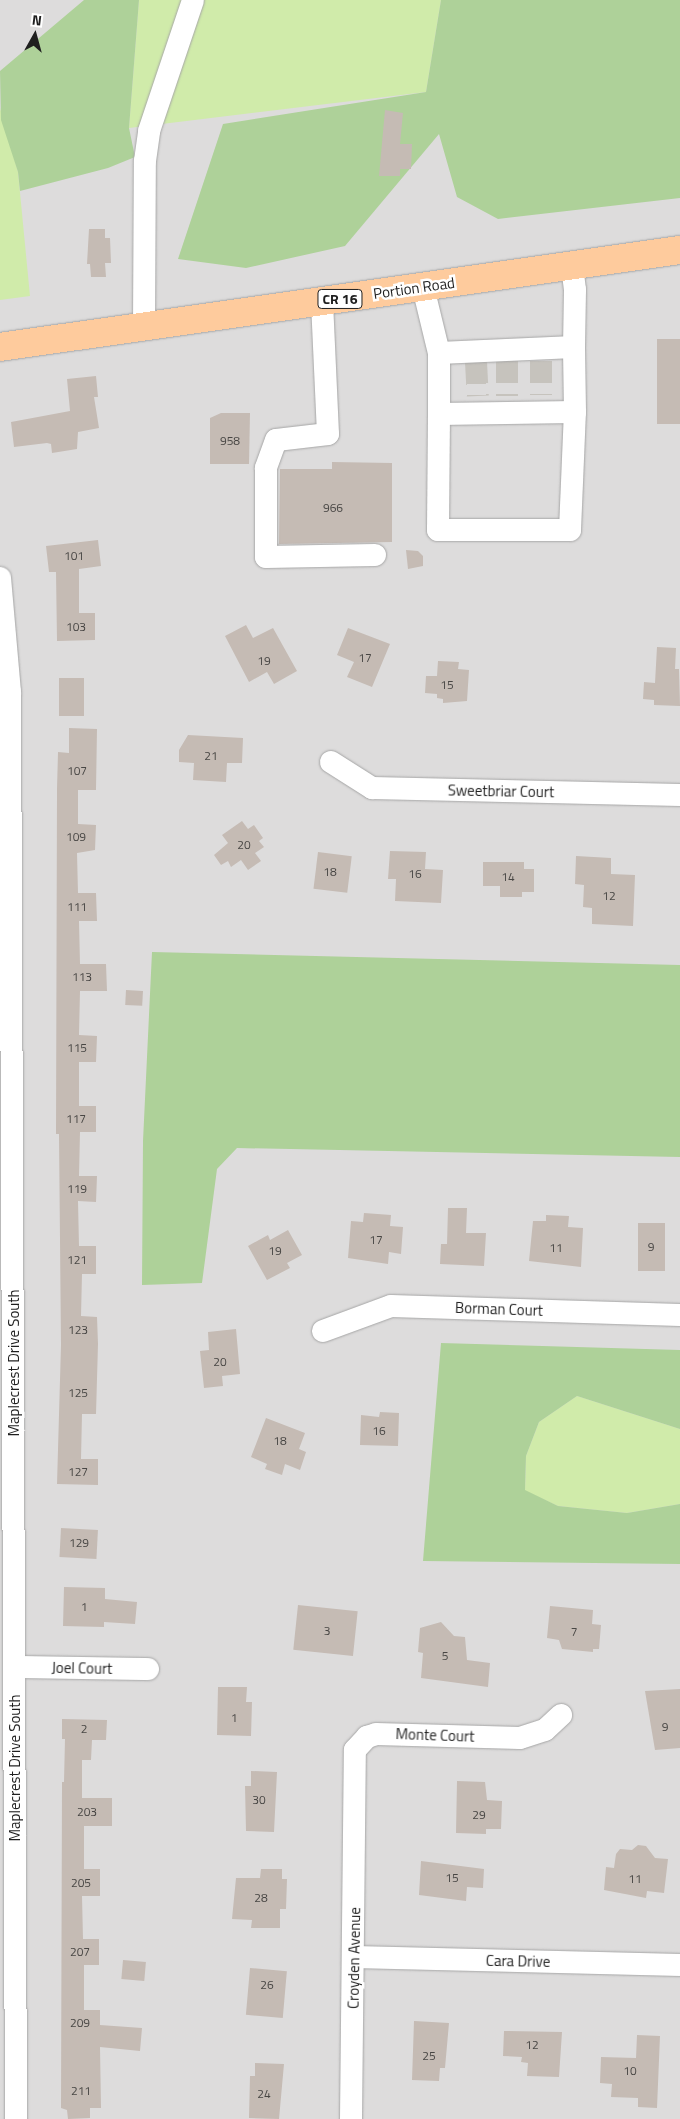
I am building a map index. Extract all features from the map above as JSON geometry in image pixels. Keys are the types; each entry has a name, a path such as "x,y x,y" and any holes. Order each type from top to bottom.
{"main road":[{"name":"Portion Road","path":"0,348 680,250"}],"street":[{"path":"144,327 145,170 149,131 193,0"},
{"path":"423,287 439,353 438,530 570,530 575,412 575,290 572,266"},
{"path":"322,302 328,434 276,440 266,468 266,557 375,554"},
{"path":"439,353 476,357 541,355 574,347"},
{"path":"439,414 478,405 507,404 541,404 575,412"},
{"name":"Maplecrest Drive South","path":"0,578 10,692 15,1667 8,1812 16,2119"},
{"name":"Sweetbriar Court","path":"331,762 372,788 680,795"},
{"name":"Borman Court","path":"323,1331 391,1306 680,1315"},
{"name":"Joel Court","path":"15,1667 148,1669"},
{"name":"Monte Court","path":"356,1798 356,1750 367,1737 376,1734 520,1738 545,1730 560,1715"},
{"name":"Croyden Avenue","path":"351,2119 356,1798"},
{"name":"Cara Drive","path":"355,1957 680,1966"}],"shaded area":[{"path":"0,0 680,0 680,2119 0,2119"}],"green space":[{"path":"84,0 139,0 129,128 135,157 108,168 20,191 18,172 1,120 0,71"},
{"path":"139,0 441,0 426,92 129,128"},
{"path":"441,0 680,0 680,198 498,219 457,197 439,134 345,246 246,268 178,259 223,124 426,92"},
{"path":"0,108 18,172 30,296 0,300"},
{"path":"152,952 680,965 680,1157 237,1148 217,1169 202,1283 142,1285 143,1141"},
{"path":"441,1343 680,1350 680,1429 577,1396 539,1422 526,1456 525,1490 558,1506 627,1513 680,1504 680,1564 423,1561"},
{"path":"577,1396 680,1429 680,1504 627,1513 558,1506 525,1491 526,1456 539,1422"}],"building":[{"path":"385,110 403,113 400,144 412,144 411,169 400,169 400,176 379,176"},
{"path":"89,229 105,229 105,238 110,238 111,263 105,263 106,277 91,277 90,264 87,264"},
{"path":"657,339 680,339 680,424 657,424"},
{"path":"96,376 98,397 94,397 99,428 78,432 77,449 52,453 51,444 47,443 14,447 11,422 70,411 67,379"},
{"path":"221,413 250,413 249,464 210,464 210,418"},
{"path":"332,462 392,463 392,542 279,544 280,469 332,469"},
{"path":"98,540 101,566 79,569 79,613 95,613 95,640 57,641 56,572 49,572 46,546"},
{"path":"406,550 418,551 423,556 423,566 408,569"},
{"path":"246,625 253,638 273,628 297,671 274,684 267,672 249,682 225,636"},
{"path":"348,628 390,644 372,687 347,677 354,662 337,655"},
{"path":"657,647 676,648 675,669 679,669 680,706 654,705 654,700 643,699 644,682 655,683"},
{"path":"438,661 459,662 458,669 469,670 467,701 443,703 443,699 437,698 437,694 425,693 426,676 437,676"},
{"path":"59,678 84,678 84,716 59,716"},
{"path":"69,728 97,729 96,790 78,790 78,824 96,825 95,850 77,853 78,893 96,893 97,921 79,921 80,964 106,964 107,991 80,991 79,1035 97,1036 96,1062 79,1062 79,1106 96,1106 96,1132 80,1132 79,1176 97,1176 96,1202 78,1201 79,1246 96,1246 96,1274 82,1274 81,1316 97,1317 98,1344 96,1414 82,1414 81,1459 98,1459 98,1485 57,1484 61,1345 59,1134 56,1134 57,789 58,752 69,753"},
{"path":"188,735 243,738 242,763 227,763 226,782 193,780 194,763 179,762 179,750"},
{"path":"242,821 248,829 254,825 263,838 259,841 264,847 255,853 261,861 248,870 241,860 231,867 228,861 221,865 214,855 228,843 222,835"},
{"path":"390,851 426,852 425,869 443,870 441,903 395,901 396,879 388,879"},
{"path":"318,852 352,856 347,893 313,889"},
{"path":"576,856 611,858 611,874 635,875 633,926 592,924 592,908 583,907 584,885 575,884"},
{"path":"483,862 524,862 524,869 534,869 534,892 522,892 522,897 500,897 500,886 483,886"},
{"path":"126,990 143,991 142,1006 125,1005"},
{"path":"448,1208 467,1208 466,1233 486,1233 484,1266 440,1264 441,1244 447,1244"},
{"path":"364,1213 391,1215 390,1226 403,1227 401,1254 389,1252 388,1264 348,1258 351,1221 363,1222"},
{"path":"546,1215 569,1216 568,1227 583,1228 581,1267 529,1261 533,1221 546,1221"},
{"path":"638,1223 665,1223 665,1271 638,1271"},
{"path":"288,1230 302,1255 287,1263 290,1268 267,1280 248,1246 268,1235 270,1240"},
{"path":"236,1329 240,1374 222,1376 223,1386 204,1388 200,1351 209,1350 208,1332"},
{"path":"380,1412 399,1413 398,1446 360,1445 361,1415 379,1417"},
{"path":"266,1418 305,1433 299,1449 306,1452 300,1470 285,1464 282,1475 265,1469 267,1464 251,1457"},
{"path":"61,1528 98,1530 96,1559 59,1557"},
{"path":"64,1587 105,1588 105,1599 137,1602 135,1624 104,1622 104,1627 63,1626"},
{"path":"298,1605 358,1611 353,1656 293,1650"},
{"path":"550,1606 593,1610 592,1624 601,1625 599,1649 593,1649 593,1652 562,1649 559,1640 547,1638"},
{"path":"441,1622 454,1636 465,1637 467,1660 490,1663 488,1687 421,1678 423,1653 418,1652 420,1628"},
{"path":"218,1687 247,1687 246,1702 252,1702 251,1736 217,1735"},
{"path":"680,1689 680,1748 655,1750 645,1691"},
{"path":"62,1719 107,1720 106,1740 92,1740 91,1760 82,1760 82,1798 112,1798 112,1826 84,1826 84,1869 100,1869 100,1896 82,1896 83,1939 99,1939 99,1965 84,1965 84,2010 100,2010 100,2025 142,2028 140,2051 100,2047 101,2108 90,2108 90,2118 68,2119 67,2110 61,2108 62,1782 64,1782 65,1739 62,1739"},
{"path":"251,1771 277,1772 274,1832 246,1831 245,1786 251,1786"},
{"path":"457,1781 485,1782 487,1800 502,1801 501,1829 486,1829 486,1834 456,1833"},
{"path":"638,1845 646,1846 655,1858 668,1859 664,1893 647,1891 646,1898 604,1890 606,1867 614,1868 616,1854 620,1849 632,1850"},
{"path":"421,1861 484,1869 483,1888 467,1887 466,1901 419,1895"},
{"path":"261,1869 282,1869 282,1879 287,1879 286,1909 280,1909 280,1928 251,1928 252,1920 232,1919 236,1878 260,1878"},
{"path":"123,1960 146,1962 144,1981 121,1979"},
{"path":"250,1968 287,1971 283,2018 246,2015"},
{"path":"414,2021 449,2023 445,2068 440,2068 439,2081 412,2080"},
{"path":"504,2031 562,2032 559,2077 527,2076 528,2063 521,2062 522,2057 503,2056"},
{"path":"637,2035 660,2036 657,2108 638,2107 638,2098 611,2097 612,2084 600,2083 601,2057 636,2058"},
{"path":"255,2063 284,2064 279,2119 249,2118 250,2076 255,2076"}],"tunnel":[{"path":"507,361 507,396"},
{"path":"541,361 541,395"},
{"path":"476,362 478,396"}]}
